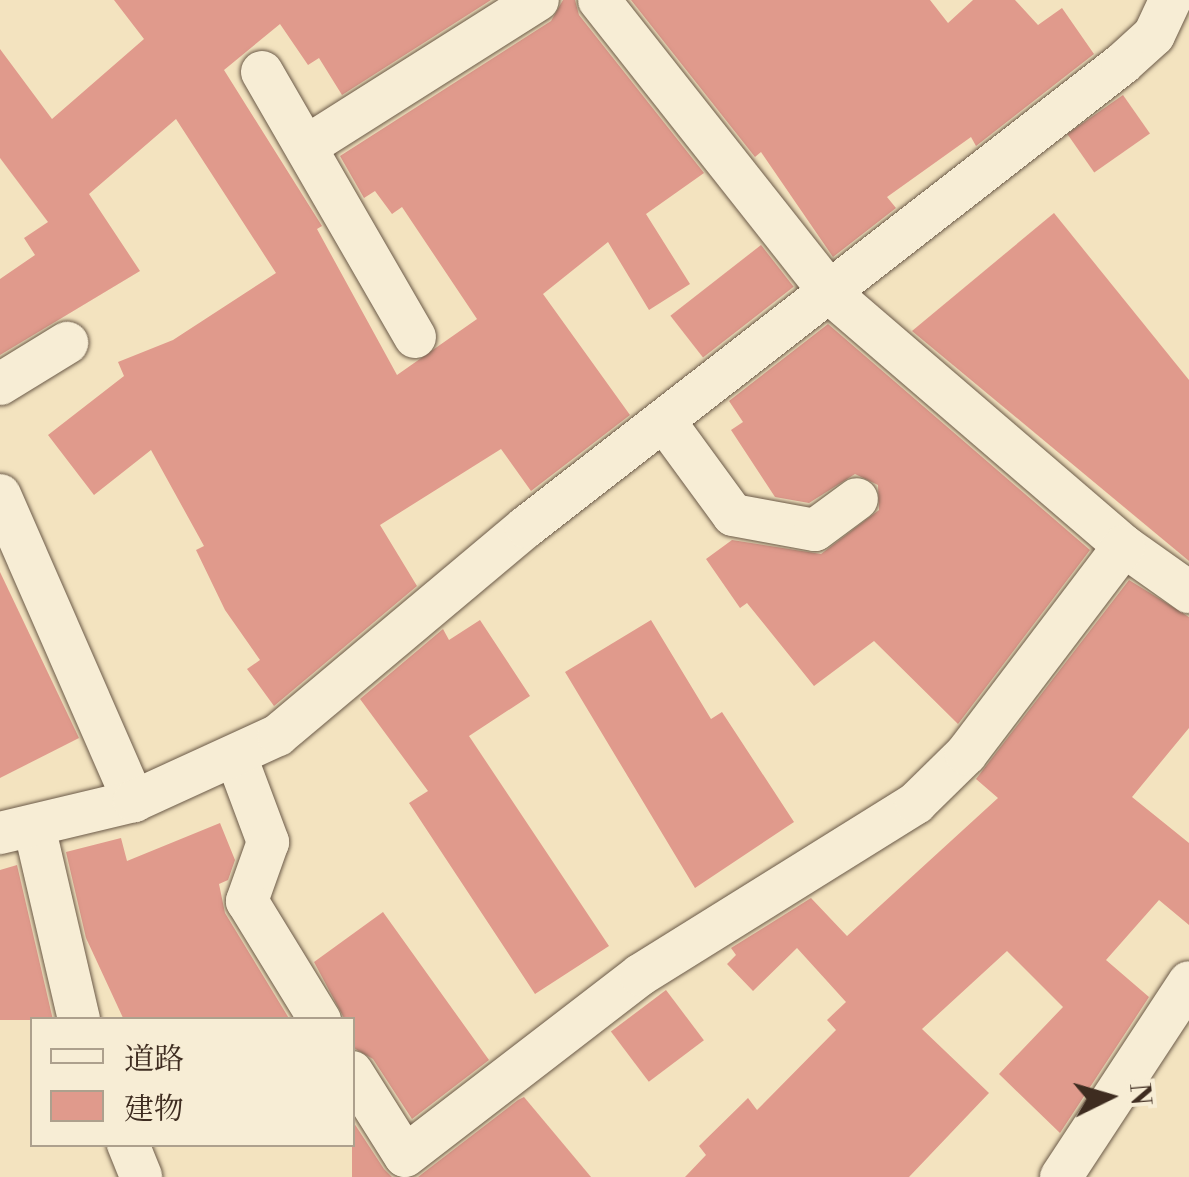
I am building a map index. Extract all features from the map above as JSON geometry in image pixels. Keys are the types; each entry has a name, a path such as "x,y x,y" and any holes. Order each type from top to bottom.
{"street":[{"path":"308,146 538,0"},
{"path":"599,0 831,294 1124,546 1189,592"},
{"path":"78,1017 17,829 134,801 237,759 278,735 526,527 831,294 1122,64 1154,35 1170,0"},
{"path":"262,72 415,338"},
{"path":"0,384 67,344"},
{"path":"664,422 733,515 815,530 857,500"},
{"path":"0,495 134,801"},
{"path":"355,1077 405,1156 640,975 916,803 966,754 1124,546"},
{"path":"237,759 268,842 246,901 318,1017"},
{"path":"1061,1177 1189,982"},
{"path":"129,1147 140,1177"}],"building":[{"path":"114,0 491,0 342,95 319,58 308,65 280,24 224,70 322,226 317,229 397,375 477,319 402,207 392,214 375,191 364,198 340,156 551,21 563,0 575,0 579,15 704,173 646,214 690,284 649,310 608,242 543,294 630,415 531,491 501,449 380,525 417,586 274,706 247,669 260,660 225,610 196,550 204,546 151,450 94,495 48,435 124,376 118,362 173,340 276,273 176,119 89,194 140,271 0,355 0,279 35,255 24,238 48,222 0,158 0,49 52,119 144,39"},
{"path":"631,0 930,0 948,23 973,0 1015,0 1038,25 1062,8 1094,54 976,146 971,137 887,197 896,208 833,257 761,152 755,157"},
{"path":"1123,95 1150,134 1094,173 1067,134"},
{"path":"1054,213 1189,380 1189,561 912,331"},
{"path":"761,245 794,287 703,358 670,316"},
{"path":"828,324 1090,550 958,724 874,641 814,686 747,603 740,608 706,559 732,540 821,554 879,510 878,485 855,474 809,503 775,497 731,430 743,422 729,401"},
{"path":"0,572 79,738 0,778"},
{"path":"1129,580 1189,617 1189,728 1132,797 1189,843 1189,925 1159,900 1106,960 1149,997 1060,1133 999,1074 1063,1007 1007,951 922,1029 989,1093 909,1177 685,1177 706,1155 699,1146 748,1098 757,1110 836,1030 827,1020 846,1002 797,948 753,991 727,964 736,955 731,948 811,898 847,936 998,798 976,779"},
{"path":"480,620 530,696 469,736 609,946 535,994 409,803 428,791 360,699 443,629 449,640"},
{"path":"651,620 711,719 722,712 794,822 695,888 565,672"},
{"path":"220,823 235,860 228,880 219,884 225,913 288,1017 123,1017 86,938 66,852 121,838 127,861"},
{"path":"17,865 52,1017 0,1020 0,870"},
{"path":"383,912 489,1060 412,1119 373,1059 355,1049 355,1017 343,1017 314,962"},
{"path":"666,990 704,1040 649,1082 611,1032"},
{"path":"524,1097 591,1177 418,1177 518,1100"},
{"path":"355,1125 392,1177 352,1177 352,1147"}]}
